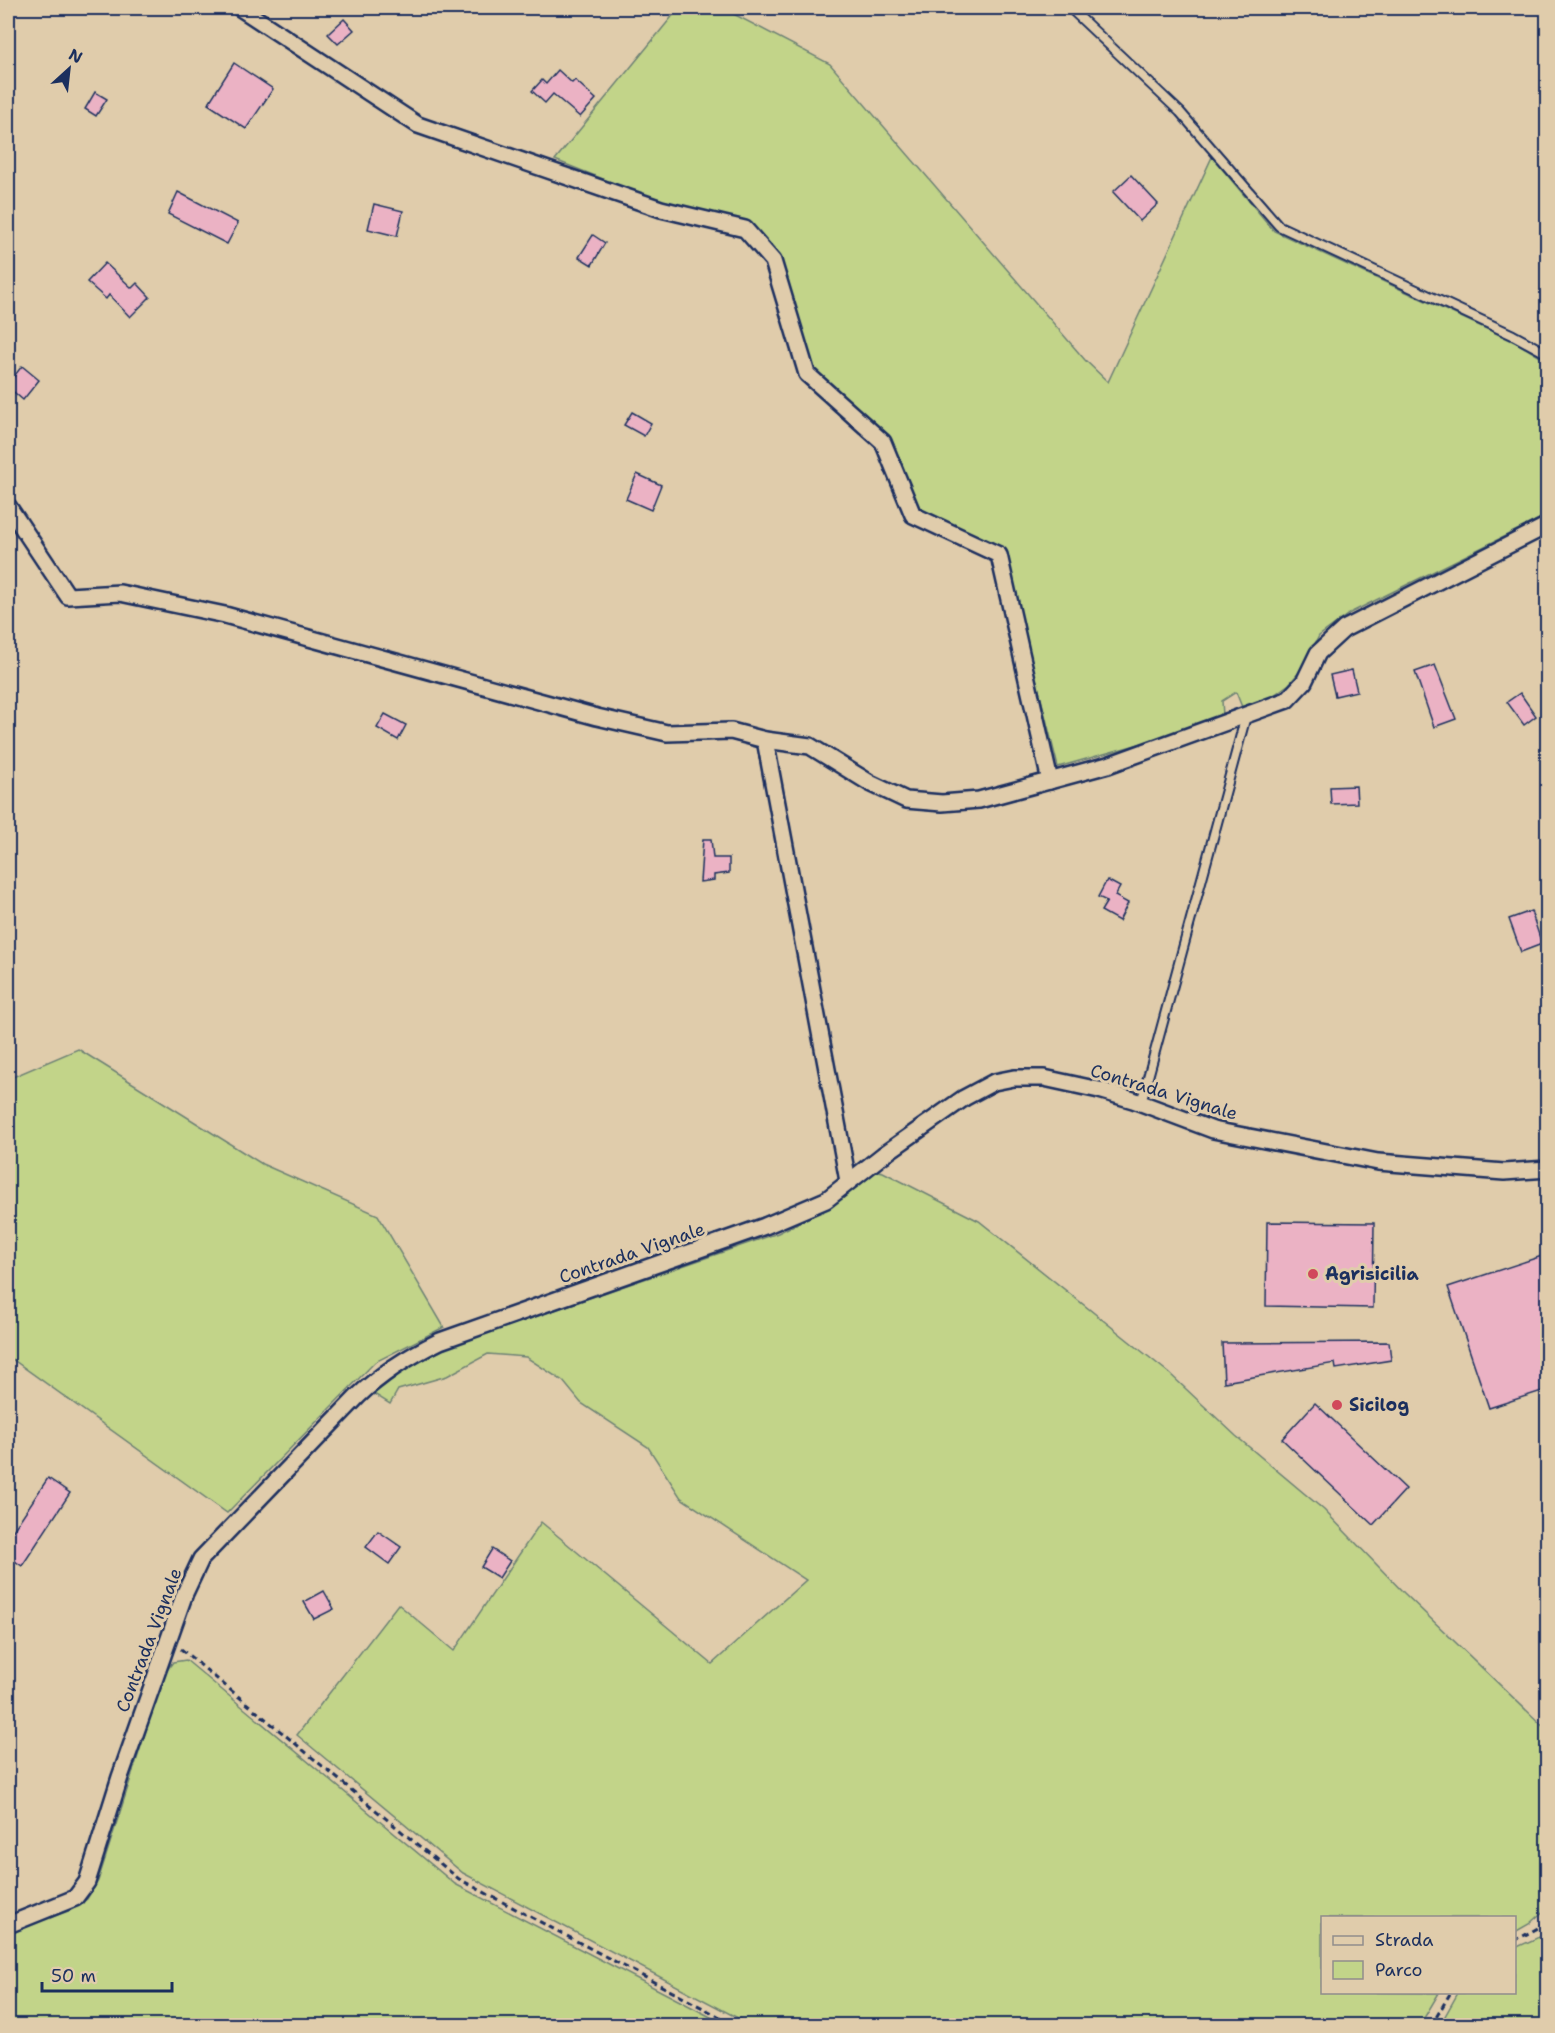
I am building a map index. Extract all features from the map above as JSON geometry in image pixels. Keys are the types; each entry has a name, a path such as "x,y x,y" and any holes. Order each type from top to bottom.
{"street":[{"path":"240,8 418,125 661,209 745,229 773,261 807,374 883,442 913,515 999,555 1050,781"},
{"path":"8,506 68,596 120,593 225,615 597,717 667,733 731,731 765,740 810,746 870,783 906,800 942,803 979,800 1108,765 1287,700 1304,682 1318,653 1344,629 1548,525"},
{"path":"765,740 848,1181"},
{"name":"Contrada Vignale","path":"8,1925 75,1898 87,1882 120,1777 168,1639 185,1593 201,1559 358,1396 381,1375 411,1355 440,1341 765,1226 826,1200 848,1181 964,1098 994,1082 1014,1078 1044,1078 1099,1090 1213,1130 1378,1162 1504,1172 1548,1169"}],"lane":[{"path":"1070,8 1180,112 1279,226 1548,354"},
{"path":"1141,1103 1246,715"}],"path":[{"path":"168,1639 459,1879 737,2025"},
{"path":"1516,1940 1538,1928 1548,1919"},
{"path":"1431,2025 1450,1994"}],"green space":[{"path":"679,8 722,8 830,64 1085,360 1108,382 1212,157 1274,231 1517,343 1547,361 1547,515 1350,613 1319,636 1301,670 1289,684 1270,698 1242,707 1236,692 1222,701 1223,715 1217,722 1058,767 1004,550 918,508 887,435 808,368 779,257 747,224 661,202 555,160"},
{"path":"78,1049 262,1164 378,1215 444,1327 375,1362 227,1513 8,1356 8,1079"},
{"path":"874,1170 883,1172 979,1221 1169,1373 1236,1436 1324,1510 1404,1593 1547,1730 1547,1908 1529,1924 1516,1931 1516,1916 1321,1916 1321,1994 1438,1994 1420,2025 751,2025 463,1873 297,1735 398,1604 454,1651 541,1522 712,1664 806,1580 681,1498 648,1447 581,1403 563,1381 526,1357 488,1354 447,1376 398,1390 390,1404 374,1394 409,1367 450,1346 778,1233 832,1206"},
{"path":"186,1660 455,1884 726,2025 8,2025 8,1933 71,1910 87,1899 98,1881 164,1674 173,1662"},
{"path":"1539,1937 1547,1941 1547,2025 1440,2025 1457,1994 1516,1994 1516,1948"}],"building":[{"path":"344,19 354,30 338,44 328,34"},
{"path":"234,63 273,89 246,129 208,104"},
{"path":"558,70 572,83 575,80 596,99 580,117 553,94 545,103 532,91 542,80 546,84"},
{"path":"95,92 107,99 96,116 85,109"},
{"path":"1131,175 1158,204 1140,221 1113,192"},
{"path":"178,192 238,223 227,244 168,214"},
{"path":"374,204 403,211 397,236 368,229"},
{"path":"593,235 605,243 592,265 579,257"},
{"path":"105,263 132,288 137,283 150,297 130,317 109,295 106,299 87,282"},
{"path":"22,366 39,380 23,400 8,387"},
{"path":"632,412 651,423 644,436 624,425"},
{"path":"637,474 661,485 651,510 626,499"},
{"path":"1435,665 1456,719 1434,727 1415,672"},
{"path":"1352,670 1357,691 1335,696 1330,675"},
{"path":"1520,693 1536,716 1524,725 1507,702"},
{"path":"385,714 406,725 398,740 377,728"},
{"path":"1356,786 1357,803 1331,804 1330,787"},
{"path":"703,839 711,839 713,858 729,858 729,873 714,875 714,880 700,882"},
{"path":"1107,880 1120,887 1115,896 1128,903 1119,921 1101,911 1107,901 1098,897"},
{"path":"1531,911 1542,944 1521,952 1509,919"},
{"path":"1267,1222 1374,1223 1373,1308 1266,1306"},
{"path":"1545,1255 1548,1262 1548,1389 1489,1408 1448,1287"},
{"path":"1389,1342 1391,1360 1336,1369 1335,1363 1224,1382 1222,1343"},
{"path":"1315,1403 1406,1489 1373,1525 1282,1439"},
{"path":"48,1478 70,1493 22,1566 8,1556 8,1538"},
{"path":"378,1531 401,1547 389,1564 366,1547"},
{"path":"492,1549 510,1561 499,1578 481,1567"},
{"path":"324,1591 334,1609 314,1619 304,1602"}],"place":[{"name":"Agrisicilia","path":"1313,1274"},
{"name":"Sicilog","path":"1337,1405"}]}
